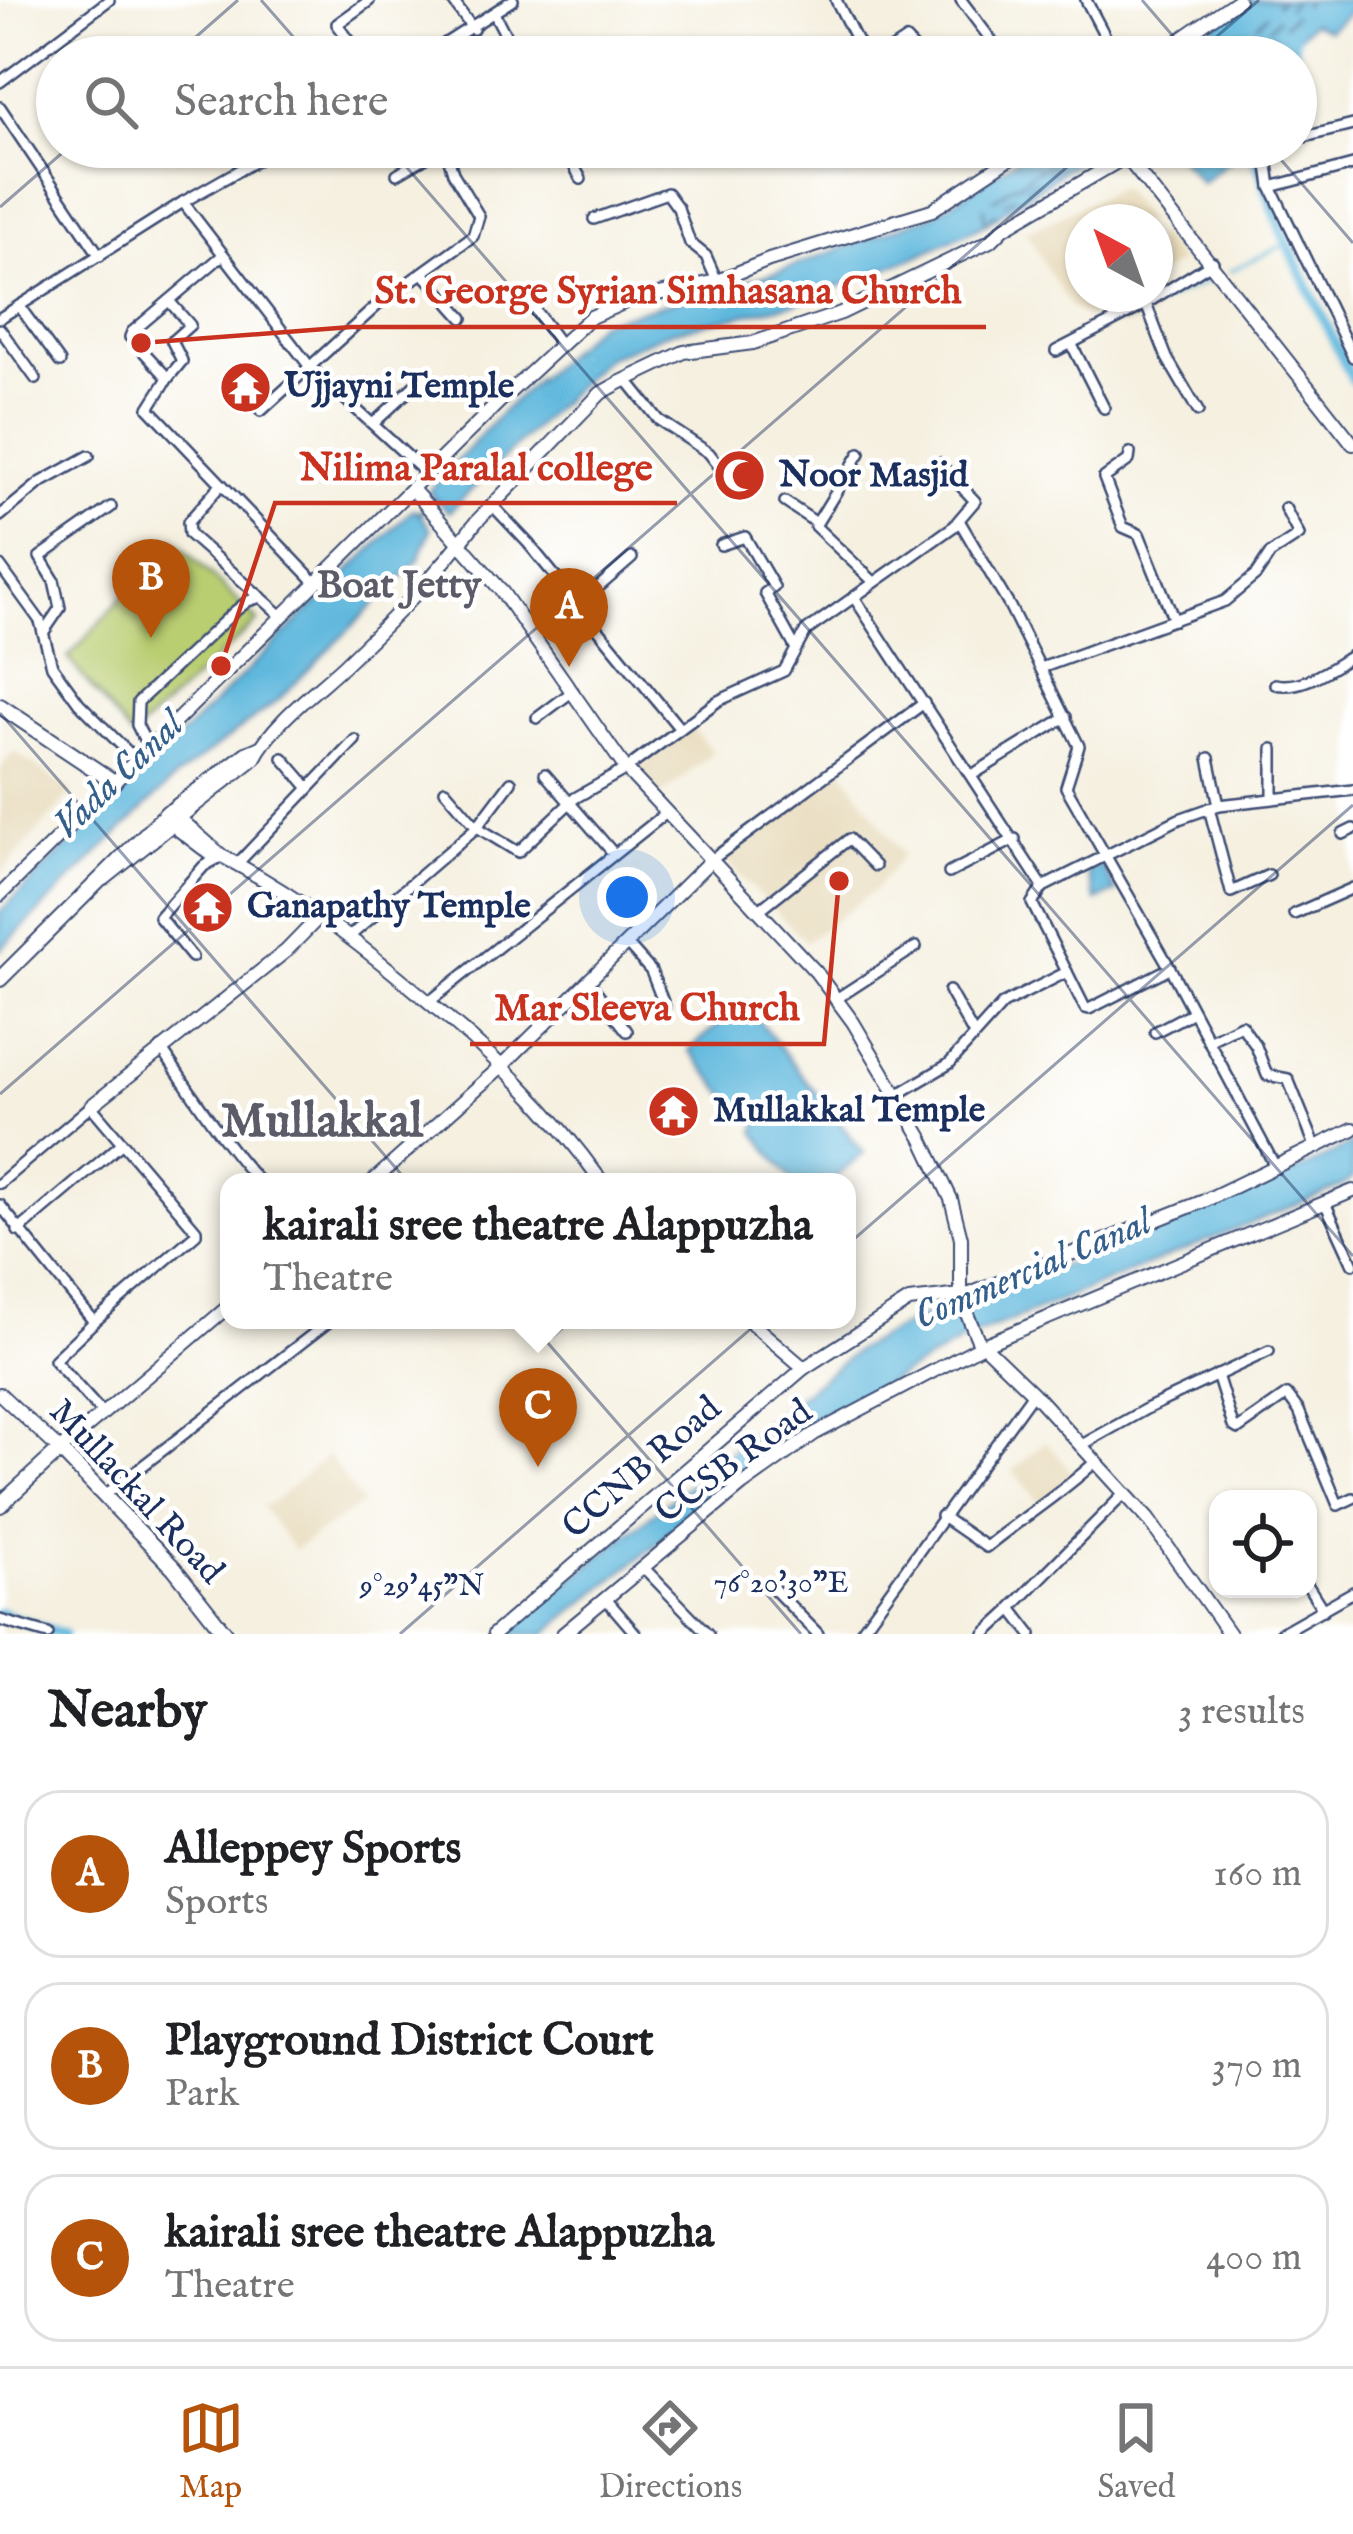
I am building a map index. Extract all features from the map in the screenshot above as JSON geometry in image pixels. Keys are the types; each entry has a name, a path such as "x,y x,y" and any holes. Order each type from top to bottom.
{"main road":[{"path":"1186,36 1238,0"},
{"path":"0,895 592,317 628,301 717,281 769,260 932,210 996,168"},
{"path":"0,979 170,818 246,753 261,746 412,600 601,393 684,352 753,343 890,291 992,239 1107,168"},
{"path":"1135,168 1353,444"},
{"path":"412,489 500,589 626,769 836,999 922,1138 951,1198 961,1238 960,1298 981,1343 1125,1493 1172,1549 1229,1634"},
{"path":"0,706 114,782"},
{"path":"170,818 222,856 322,914 504,1064 595,1173"},
{"path":"382,1173 504,1064 710,861"},
{"path":"91,1106 286,951 322,914"},
{"name":"CCNB Road","path":"494,1634 804,1368 909,1301 960,1298 1276,1168 1353,1129"},
{"name":"CCSB Road","path":"563,1634 781,1456 981,1343 1353,1191"},
{"path":"0,1505 220,1314"},
{"path":"758,1329 804,1368"},
{"name":"Mullackal Road","path":"0,1394 174,1568 226,1634"}],"street":[{"path":"61,36 109,0"},
{"path":"452,0 472,29"},
{"path":"460,36 513,0"},
{"path":"836,0 855,36"},
{"path":"961,0 988,36"},
{"path":"1087,0 1105,36"},
{"path":"346,36 337,24 369,1"},
{"path":"494,13 506,36"},
{"path":"0,82 36,55"},
{"path":"0,107 36,158"},
{"path":"0,126 12,121"},
{"path":"1317,134 1353,125"},
{"path":"1271,187 1353,165"},
{"path":"43,168 100,256"},
{"path":"0,318 243,168"},
{"path":"398,175 410,168"},
{"path":"260,411 380,303 473,236 479,216 453,168"},
{"path":"575,168 580,178"},
{"path":"1269,168 1271,187 1353,357"},
{"path":"594,219 667,194 690,243 706,256 717,281"},
{"path":"183,202 310,367 427,474"},
{"path":"223,255 130,334 168,378 169,383 149,405 151,413 316,583"},
{"path":"1173,287 1213,262"},
{"path":"422,273 463,318"},
{"path":"168,378 182,361 172,341 190,325 169,301"},
{"path":"528,301 560,344"},
{"path":"19,306 60,362"},
{"path":"1056,351 1131,312"},
{"path":"1148,312 1198,411"},
{"path":"0,328 36,379"},
{"path":"1072,345 1104,408"},
{"path":"626,379 659,420 709,453 722,470"},
{"path":"374,422 416,384"},
{"path":"815,522 860,453"},
{"path":"1130,453 1129,460 1104,478 1123,526 1139,534 1174,620"},
{"path":"0,516 40,483 88,456"},
{"path":"445,790 477,827 518,852 568,804 626,769 718,701 784,671 806,632 957,522 975,501 939,464"},
{"path":"220,486 187,529 282,616"},
{"path":"785,502 815,522 874,582"},
{"path":"493,506 680,729"},
{"path":"44,633 60,608 53,580 40,557 111,507"},
{"path":"1041,668 1225,601 1256,575 1270,554 1298,535 1285,508"},
{"path":"957,522 964,525 1041,668 1080,751 1066,787 1170,968 1276,1168"},
{"path":"721,545 745,537 775,587 765,593 795,647"},
{"path":"578,605 632,558"},
{"path":"0,566 40,621 52,666 80,703 135,759"},
{"path":"148,747 136,724 138,702 233,612 261,597"},
{"path":"854,597 1043,887"},
{"path":"1275,684 1282,687 1308,681 1353,656"},
{"path":"537,718 573,691"},
{"path":"710,861 924,703"},
{"path":"972,775 1066,717"},
{"path":"237,864 355,740"},
{"path":"1273,748 1273,796"},
{"path":"283,758 308,787"},
{"path":"1209,758 1231,892 1270,875"},
{"path":"545,773 614,854"},
{"path":"350,936 477,827 511,782"},
{"path":"1170,968 1085,1008 1032,902 1043,887 1214,806 1353,790"},
{"path":"429,1002 665,814"},
{"path":"949,873 1015,838"},
{"path":"758,911 849,839 875,866"},
{"path":"192,957 159,916 204,866 222,856"},
{"path":"1294,914 1353,888"},
{"path":"627,944 651,971 665,1007"},
{"path":"836,999 916,947"},
{"path":"895,1096 949,1064 1003,1004 1067,972"},
{"path":"589,982 627,1031"},
{"path":"949,991 974,1035"},
{"path":"1156,1032 1193,1012"},
{"path":"1208,1041 1241,1025 1256,1046 1267,1076 1288,1079 1316,1148"},
{"path":"161,1048 224,1143 251,1173"},
{"path":"0,1183 91,1106 197,1232 54,1360 102,1413"},
{"path":"18,1231 120,1144"},
{"path":"0,1204 94,1322"},
{"path":"1326,1205 1353,1264"},
{"path":"1342,1240 1353,1234"},
{"path":"105,1495 319,1329"},
{"path":"1080,1446 1269,1351"},
{"path":"1217,1375 1238,1429 1287,1395 1299,1411 1338,1505 1353,1498"},
{"path":"859,1634 1033,1393"},
{"path":"941,1516 986,1546 1060,1494 1095,1462"},
{"path":"985,1634 1125,1493"},
{"path":"644,1568 708,1634"},
{"path":"772,1587 818,1634"},
{"path":"1280,1634 1353,1592"},
{"path":"1316,1598 1323,1610"},
{"path":"606,1599 636,1634"},
{"path":"1011,1610 1031,1634"},
{"path":"0,1620 47,1634"}],"shaded area":[{"path":"1120,187 1134,204 1084,204"},
{"path":"1065,213 1065,299 1026,232"},
{"path":"690,726 713,752 661,796 638,769"},
{"path":"14,751 72,792 0,875 0,769"},
{"path":"841,767 903,855 874,891 806,942 721,857"},
{"path":"1046,1441 1075,1475 1041,1504 1012,1471"},
{"path":"328,1455 362,1504 294,1550 261,1506 273,1502"}],"green space":[{"path":"174,539 258,621 131,737 68,658"}],"water":[{"path":"1251,0 1353,0 1353,10 1328,30 1312,23 1298,36 1200,36"},
{"path":"1004,168 1067,168 985,224 915,257 796,303 671,331 605,358 449,512 436,499 420,514 431,529 418,561 277,701 176,777 0,950 0,912 413,509 418,513 434,498 429,491 502,412 599,322 778,272 935,214"},
{"path":"1188,168 1220,168 1201,183"},
{"path":"1102,866 1116,892 1096,901 1087,872"},
{"path":"744,1002 864,1153 841,1173 786,1173 755,1132 756,1113 739,1110 689,1050"},
{"path":"1353,1143 1353,1178 1340,1187 966,1339 779,1445 545,1634 503,1634 858,1349 925,1315 951,1310 1309,1166"}],"waterway":[{"path":"1295,30 1295,36"},
{"path":"1259,168 1281,230 1353,381"},
{"path":"1230,271 1288,243"},
{"path":"1173,297 1214,278"},
{"path":"0,1613 63,1634"}],"ferry route":[{"path":"1247,36 1281,0"},
{"path":"1256,36 1294,0"},
{"path":"1273,36 1308,0"},
{"path":"1004,191 1040,168"},
{"path":"985,222 984,206 1044,168"},
{"path":"985,224 1003,204 1057,168"}],"place":[{"name":"St. George Syrian Simhasana Church","path":"141,343"},
{"name":"Ujjayni Temple","path":"245,387"},
{"name":"Noor Masjid","path":"740,476"},
{"name":"Playground District Court","path":"151,638"},
{"name":"Nilima Paralal college","path":"221,666"},
{"name":"Alleppey Sports","path":"569,667"},
{"name":"Mar Sleeva Church","path":"839,881"},
{"name":"Ganapathy Temple","path":"208,907"},
{"name":"Mullakkal Temple","path":"674,1111"},
{"name":"kairali sree theatre Alappuzha","path":"538,1467"}],"district":[{"name":"Boat Jetty","path":"399,586"},
{"name":"Mullakkal","path":"322,1123"}],"water label":[{"name":"Vada Canal","path":"119,776"},
{"name":"Commercial Canal","path":"1033,1270"}]}
